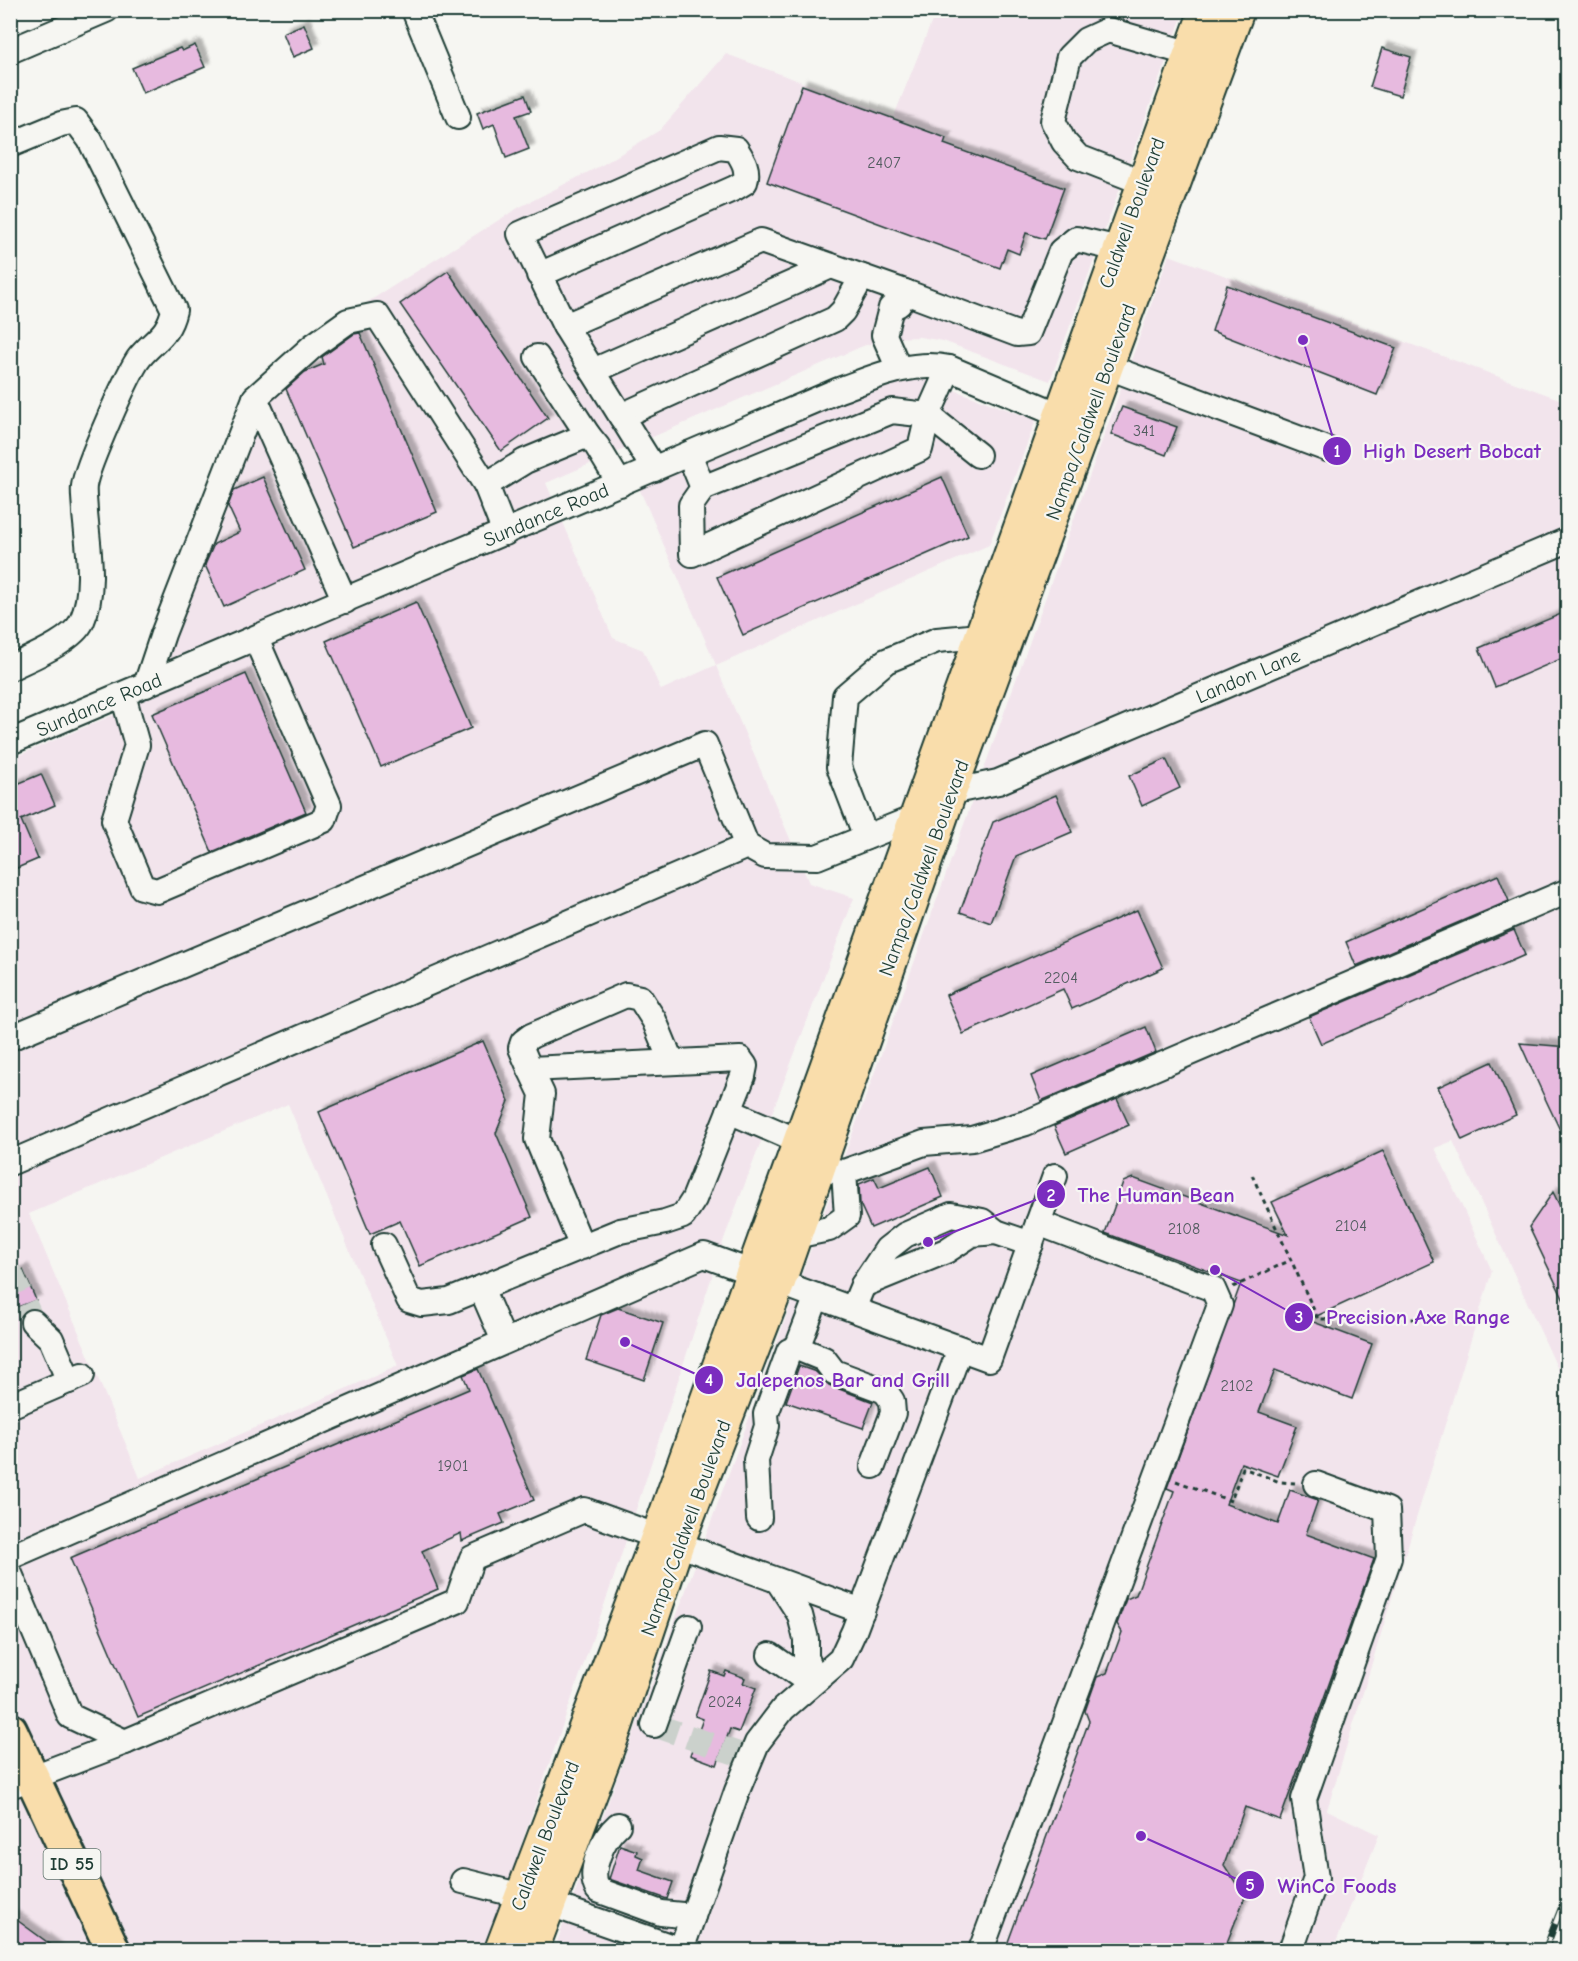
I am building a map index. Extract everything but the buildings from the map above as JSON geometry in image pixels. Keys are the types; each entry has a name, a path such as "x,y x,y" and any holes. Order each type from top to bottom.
{"highway":[{"name":"ID 55","path":"10,1730 21,1781 113,1950"}],"main road":[{"name":"Caldwell Boulevard","path":"1073,421 1119,249 1143,183 1205,58 1206,10"},
{"name":"Nampa/Caldwell Boulevard","path":"765,1277 795,1236 831,1170 980,636 1073,421 1108,367 1172,193 1205,58 1238,10"},
{"name":"Nampa/Caldwell Boulevard","path":"602,1725 765,1277 798,1141 914,819 938,791 1073,421"},
{"name":"Caldwell Boulevard","path":"501,1950 536,1900 602,1725"},
{"name":"Caldwell Boulevard","path":"532,1950 536,1900"}],"street":[{"path":"10,51 106,10"},
{"path":"414,10 458,117"},
{"path":"1172,193 1078,157 1064,142 1053,122 1069,57 1086,40 1108,30 1205,58"},
{"path":"10,145 61,124 76,121 90,140 174,310 171,322 158,342 140,357 110,418 84,485 89,577 88,602 81,623 70,636 10,668"},
{"path":"539,275 745,182 747,168 736,149 719,147 520,234 539,275 565,326 654,469"},
{"path":"565,326 761,241 862,277 902,298 1017,334 1028,333 1061,251 1066,244 1076,239 1119,249"},
{"path":"593,371 831,266"},
{"path":"621,416 835,319 843,311 862,277"},
{"path":"899,369 884,335 891,308 902,298"},
{"path":"146,686 167,623 255,398 313,346 348,321 377,315 486,485 505,533"},
{"path":"537,357 620,484"},
{"name":"Sundance Road","path":"10,742 839,390 899,369 927,363 949,368 1073,421"},
{"path":"1108,367 1327,449"},
{"path":"949,368 928,416 920,449 692,554 691,505 703,488 892,411 928,416 978,455"},
{"path":"255,398 345,601"},
{"path":"486,485 525,461 588,435"},
{"path":"689,454 703,488"},
{"name":"Landon Lane","path":"938,791 998,782 1568,540"},
{"path":"866,837 839,767 844,696 886,660 937,640 980,636"},
{"path":"123,695 137,745 114,820 142,887 157,891 324,820 328,805 256,639"},
{"path":"10,1038 705,744 747,846 765,856 817,857 914,819"},
{"path":"10,1163 747,846"},
{"path":"795,1236 830,1229 848,1216 831,1170 924,1143 972,1139 1026,1123 1568,891"},
{"path":"582,1247 537,1139 542,1095 521,1048 522,1042 626,995 640,998 654,1020 671,1061"},
{"path":"384,1245 409,1300 422,1304 449,1301 620,1231 683,1216 694,1200 745,1066 740,1059 530,1070"},
{"path":"729,1111 798,1141"},
{"path":"10,1557 704,1255 989,1359 1055,1176"},
{"path":"853,1309 863,1285 887,1249 905,1235 951,1215 982,1221 996,1232 1034,1234 1213,1288 1220,1305 981,1950"},
{"path":"481,1288 504,1341"},
{"path":"797,1348 817,1296"},
{"path":"10,1406 76,1378 51,1338 33,1322"},
{"path":"759,1518 756,1460 767,1426 766,1414 789,1351 797,1348 824,1359 834,1372 885,1391 892,1401 893,1413 873,1466"},
{"path":"463,1881 536,1900 681,1950 737,1791 757,1743 783,1709 841,1659 862,1611 960,1348"},
{"path":"1291,1950 1316,1878 1304,1798 1389,1558 1387,1510 1316,1484"},
{"path":"21,1781 125,1742 457,1601 472,1558 584,1510 862,1611"},
{"path":"10,1574 70,1716 125,1742"},
{"path":"778,1581 800,1615 806,1640 806,1657 813,1681"},
{"path":"654,1725 690,1627"},
{"path":"770,1655 813,1681"},
{"path":"618,1825 608,1834 593,1875 598,1890 661,1913 693,1916"}],"path":[{"path":"1252,1176 1318,1319 1417,1319"},
{"path":"1215,1295 1291,1260"},
{"path":"1157,1474 1231,1501 1243,1468 1280,1482 1316,1484"}],"shaded area":[{"path":"936,11 1184,11 1050,381 943,341 920,337 890,338 863,346 546,483 613,638 643,650 661,690 716,665 639,488 878,384 902,379 924,379 1036,420 989,545 716,666 809,883 854,898 725,1236 618,1565 501,1903 481,1950 11,1950 10,759 125,710 187,534 251,388 318,333 518,208 602,165 660,130 726,54 894,116","holes":["288,1104 398,1366 140,1478 29,1214"]},
{"path":"1169,255 1567,402 1567,1389 1453,1141 1435,1148 1492,1271 1327,1810 1379,1835 1333,1950 554,1950 807,1260"}],"tunnel":[{"path":"10,1271 33,1322"},
{"path":"654,1725 750,1758"}],"railway":[{"path":"1545,1950 1568,1891"},
{"path":"1560,1950 1568,1931"}],"place":[{"name":"High Desert Bobcat","path":"1303,340"},
{"name":"The Human Bean","path":"928,1242"},
{"name":"Precision Axe Range","path":"1215,1270"},
{"name":"Jalepenos Bar and Grill","path":"625,1342"},
{"name":"WinCo Foods","path":"1141,1836"}]}
